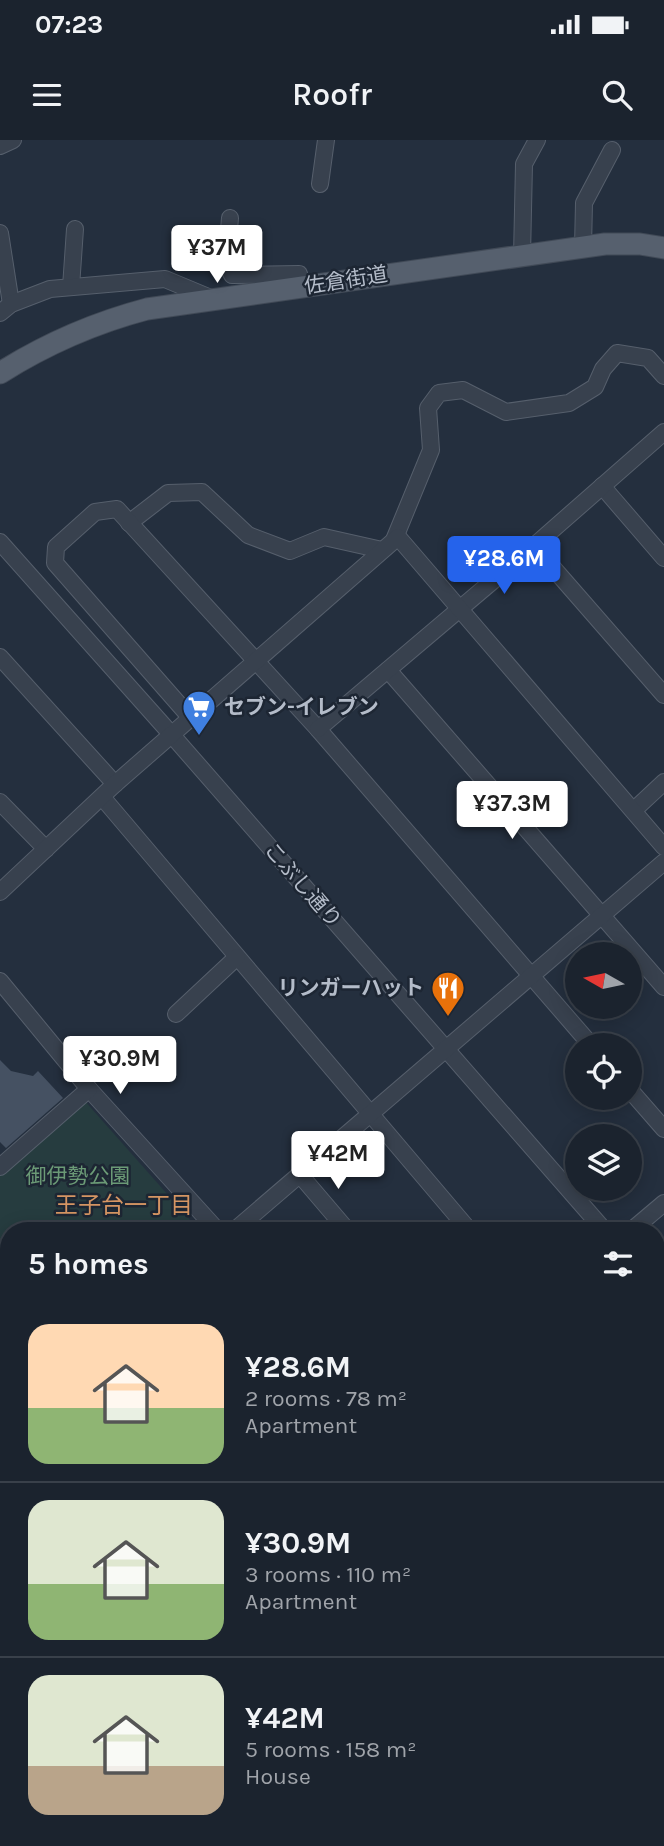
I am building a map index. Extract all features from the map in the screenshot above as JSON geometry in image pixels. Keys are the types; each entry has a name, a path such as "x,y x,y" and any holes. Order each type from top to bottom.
{"main road":[{"name":"佐倉街道","path":"0,373 52,343 110,319 147,309 583,247 622,243 664,248"}],"street":[{"path":"0,146 13,140"},
{"path":"320,184 327,140"},
{"path":"522,256 524,164 537,140"},
{"path":"583,247 583,203 612,150"},
{"path":"230,218 226,264 232,275 299,274 303,288"},
{"path":"71,287 75,229"},
{"path":"0,233 5,308 50,289 165,279 213,299"},
{"path":"388,545 431,450 428,408 439,393 463,390 506,412 569,403 595,387 603,369 617,353 648,358 664,376"},
{"path":"318,729 664,432"},
{"path":"602,486 664,558"},
{"path":"129,523 168,493 202,492 248,536 290,551 324,537 388,545"},
{"path":"190,717 55,563 56,547 96,512 117,509 318,729 582,1033"},
{"path":"0,892 255,659 398,537 664,847"},
{"name":"こぶし通り","path":"0,542 597,1222"},
{"path":"534,546 664,695"},
{"path":"0,657 116,784"},
{"path":"388,670 664,987"},
{"path":"634,810 664,782"},
{"path":"102,797 462,1222"},
{"path":"0,802 46,849"},
{"path":"245,1222 664,862"},
{"path":"176,1014 237,957"},
{"path":"0,981 89,1089 210,1222"},
{"path":"0,1167 89,1089"},
{"path":"642,1104 664,1129"},
{"path":"301,1176 340,1222"},
{"path":"641,1222 664,1203"}],"green space":[{"name":"御伊勢公園","path":"84,1100 192,1222 0,1222 0,1175"}],"building":[{"path":"0,1060 11,1071 33,1076 38,1071 63,1098 6,1148 0,1142"}],"place":[{"name":"セブン-イレブン","path":"199,737"},
{"name":"リンガーハット","path":"448,1018"}],"district":[{"name":"王子台一丁目","path":"124,1205"}]}
